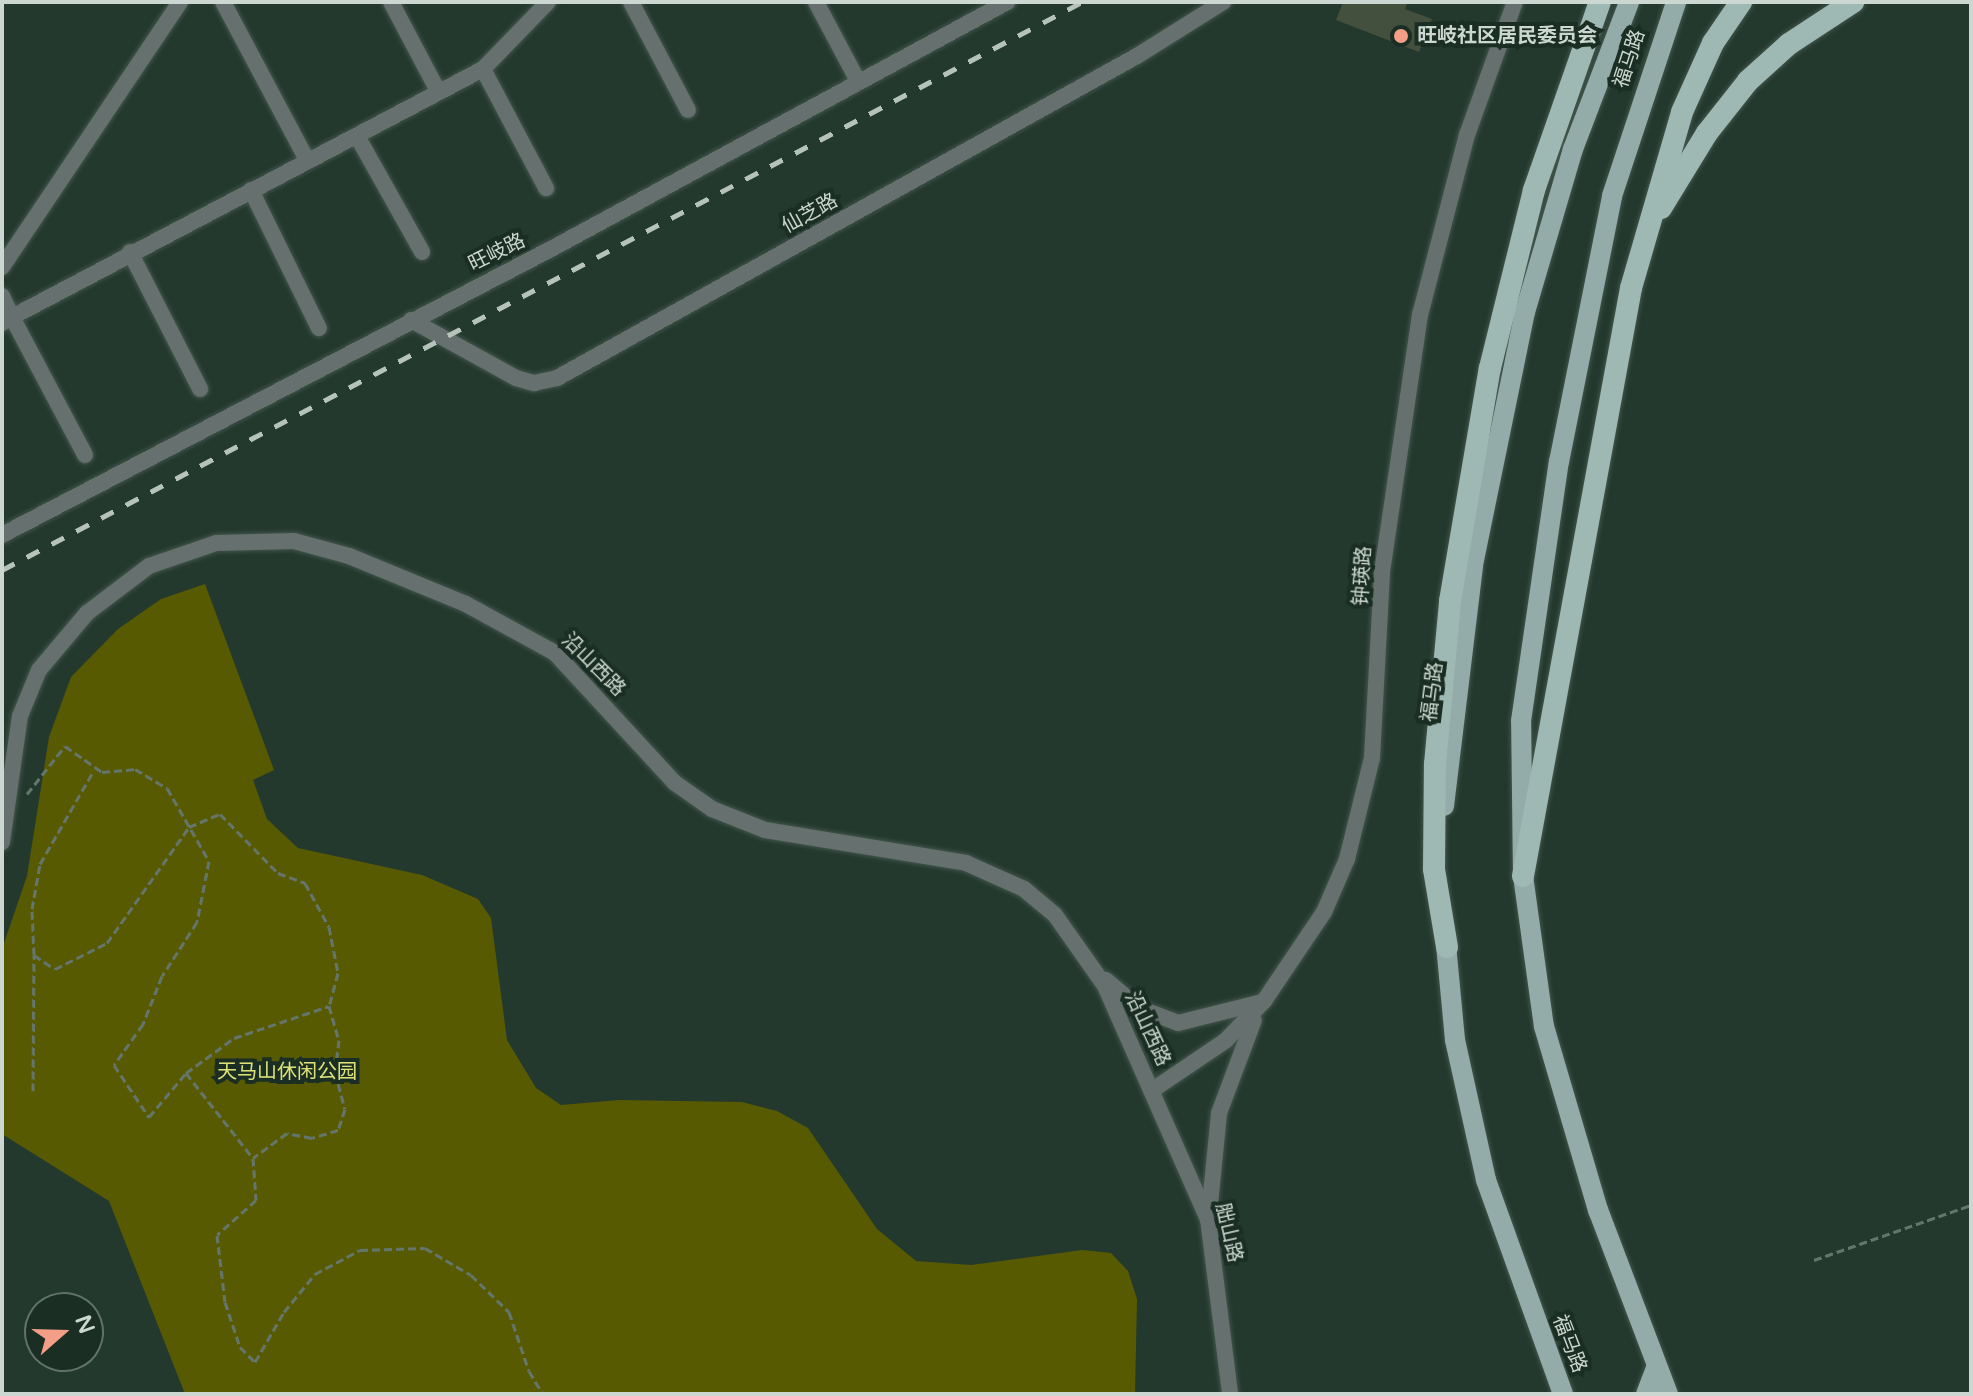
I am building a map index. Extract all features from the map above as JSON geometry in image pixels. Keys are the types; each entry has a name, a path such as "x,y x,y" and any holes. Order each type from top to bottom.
{"highway":[{"path":"1447,947 1434,869 1435,779 1450,601 1490,368 1534,190 1600,2"},
{"path":"1523,876 1631,288 1682,112 1713,43 1741,2"},
{"path":"1631,288 1652,223 1729,102 1789,44 1853,2"}],"main road":[{"name":"福马路","path":"1563,1394 1486,1180 1455,1040 1447,947 1444,792 1473,565 1525,312 1573,149 1629,2"},
{"name":"福马路","path":"1668,1394 1598,1210 1548,1041 1523,876 1521,721 1559,462 1612,196 1676,2"},
{"path":"1648,1394 1657,1366"}],"street":[{"path":"2,267 180,2"},
{"path":"223,2 307,160"},
{"path":"391,2 438,91"},
{"path":"7,320 130,252 483,69 548,2"},
{"path":"631,2 688,110"},
{"path":"816,2 858,81"},
{"name":"旺岐路","path":"2,535 1007,2"},
{"name":"仙芝路","path":"411,320 516,378 534,383 557,378 1137,56 1223,2"},
{"name":"钟瑛路","path":"1154,1089 1225,1041 1264,1001 1315,928 1340,878 1358,823 1377,716 1382,572 1420,315 1467,135 1515,2"},
{"path":"483,69 546,188"},
{"path":"357,136 422,252"},
{"path":"251,190 319,328"},
{"path":"130,252 200,389"},
{"path":"2,296 7,320 85,455"},
{"name":"沿山西路","path":"2,842 25,700 44,661 72,627 118,587 167,557 232,540 294,541 349,556 523,631 565,662 675,783 720,813 765,830 927,853 998,876 1055,915 1095,968 1154,1089"},
{"path":"1095,968 1139,1008 1178,1023 1264,1001"},
{"path":"1208,1219 1213,1147 1225,1087 1264,1001"},
{"name":"胐山路","path":"1154,1089 1208,1219 1230,1394"}],"path":[{"path":"24,798 65,746 94,770 135,769 167,788 209,861 197,922 162,976 143,1024 114,1065 149,1117 186,1073 234,1038 329,1006"},
{"path":"33,1091 32,909 40,864 94,770"},
{"path":"34,955 55,969 107,943 189,827 220,814 278,873 305,883 329,927 338,973 329,1006 339,1040 335,1072 345,1109 338,1130 312,1138 287,1133 253,1158"},
{"path":"186,1073 253,1158 256,1200 217,1235 225,1302 240,1347 255,1362 284,1312 315,1274 360,1250 425,1248 471,1275 509,1312 529,1371 543,1394"},
{"path":"1814,1260 1971,1205"}],"green space":[{"name":"天马山休闲公园","path":"205,584 274,770 253,780 267,819 298,848 422,875 478,899 491,918 507,1040 536,1088 561,1105 619,1100 742,1102 777,1111 808,1128 877,1229 916,1261 971,1265 1082,1250 1111,1253 1128,1271 1137,1299 1135,1394 185,1394 109,1201 2,1134 2,949 27,876 49,737 71,677 118,629 161,599"}],"building":[{"name":"旺岐社区居民委员会","path":"1343,2 1408,2 1405,9 1432,19 1419,52 1336,20"}],"railway":[{"path":"2,570 1082,2"}],"place":[{"name":"旺岐社区居民委员会","path":"1401,36"}]}
